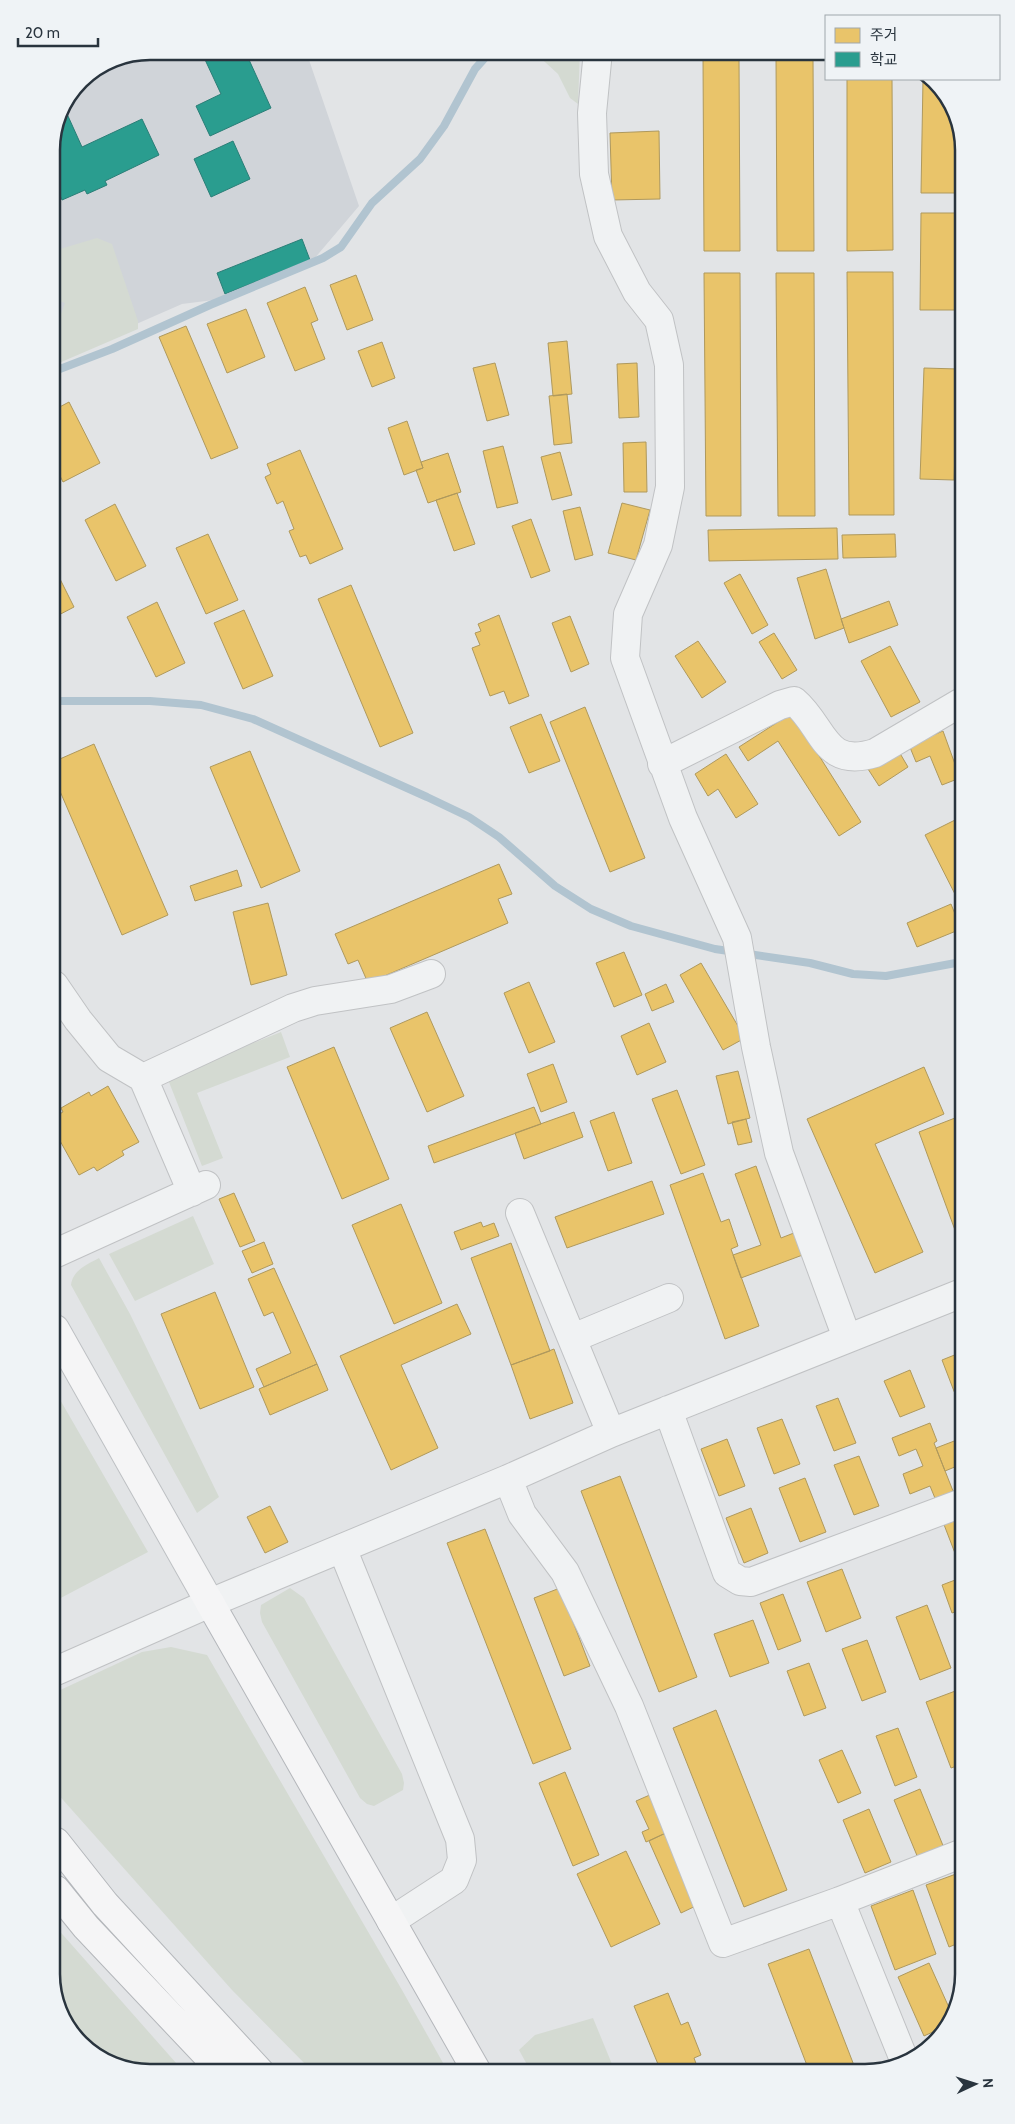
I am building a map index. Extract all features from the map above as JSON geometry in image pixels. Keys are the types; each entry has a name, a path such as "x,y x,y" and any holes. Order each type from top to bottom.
{"main road":[{"path":"60,1338 473,2064"},
{"path":"60,1847 105,1904 253,2064"},
{"path":"60,1895 86,1927 214,2064"}],"street":[{"path":"597,60 592,113 594,174 608,236 637,292 659,320 669,365 670,487 658,545 628,614 625,658 683,818 739,949 756,1047 779,1153 847,1338"},
{"path":"662,764 780,705 794,702 805,711 831,749 847,756 862,757 875,753 955,706"},
{"path":"144,1078 293,1008 314,1001 391,989 431,974"},
{"path":"60,994 109,1058 144,1078 199,1189 60,1251"},
{"path":"520,1213 611,1433"},
{"path":"60,1669 210,1603 508,1479 611,1433 955,1296"},
{"path":"573,1338 669,1298"},
{"path":"668,1410 727,1573 740,1581 751,1582 955,1506"},
{"path":"508,1479 522,1514 565,1572 629,1706 723,1943 840,1901 955,1856"},
{"path":"342,1548 460,1839 462,1860 454,1880 391,1921"},
{"path":"840,1901 903,2056"}],"shaded area":[{"path":"144,60 309,60 359,206 314,259 214,300 182,304 60,357 60,144 63,126 72,105 82,90 95,78 115,67 132,62"},
{"path":"543,60 580,60 578,104 570,98 558,74"},
{"path":"97,238 112,244 138,321 138,329 60,363 60,316 65,303 60,301 60,249"},
{"path":"281,1032 290,1057 197,1093 223,1158 202,1166 167,1077"},
{"path":"193,1216 214,1264 135,1301 109,1254"},
{"path":"99,1258 130,1314 219,1497 197,1513 71,1285 77,1272"},
{"path":"60,1400 148,1552 60,1598"},
{"path":"290,1588 304,1598 402,1774 403,1790 374,1806 367,1804 360,1798 262,1622 261,1605"},
{"path":"171,1647 207,1655 444,2064 305,2064 232,1990 60,1796 60,1690 142,1652"},
{"path":"60,1932 177,2064 144,2064 115,2057 95,2046 78,2029 69,2014 62,1992"},
{"path":"593,2018 612,2064 527,2064 519,2050 535,2035"}],"building: 주거":[{"path":"703,60 739,60 740,251 704,251"},
{"path":"776,60 813,60 814,251 777,251"},
{"path":"847,80 892,80 893,250 847,251"},
{"path":"923,81 937,95 950,121 955,144 955,193 921,193"},
{"path":"659,131 660,199 612,200 610,133"},
{"path":"921,213 955,213 955,310 920,310"},
{"path":"847,272 893,272 894,515 849,515"},
{"path":"704,273 740,273 741,516 706,516"},
{"path":"776,273 814,273 815,516 778,516"},
{"path":"356,275 373,320 347,330 330,285"},
{"path":"305,287 318,320 311,323 325,359 295,371 267,303"},
{"path":"246,309 265,357 227,373 207,324"},
{"path":"186,326 238,448 211,459 159,337"},
{"path":"567,341 572,394 553,396 548,343"},
{"path":"382,342 395,378 372,387 358,351"},
{"path":"495,363 509,415 487,421 473,368"},
{"path":"637,363 639,417 619,418 617,364"},
{"path":"924,368 955,369 954,480 920,479"},
{"path":"567,394 572,443 554,445 549,396"},
{"path":"69,402 100,463 63,482 60,476 60,407"},
{"path":"407,421 423,468 404,475 388,428"},
{"path":"646,442 647,492 624,492 623,443"},
{"path":"503,446 518,503 497,508 483,451"},
{"path":"300,450 343,549 310,564 306,555 300,557 289,531 294,529 283,501 277,504 265,477 271,474 267,464"},
{"path":"560,452 572,495 552,500 541,457"},
{"path":"448,453 461,492 428,503 416,470 423,468 421,462"},
{"path":"457,493 475,544 454,551 436,500"},
{"path":"622,503 650,510 636,560 608,553"},
{"path":"115,504 146,566 116,581 85,520"},
{"path":"580,507 593,555 575,560 563,511"},
{"path":"531,519 550,571 531,578 512,526"},
{"path":"837,528 838,559 709,561 708,530"},
{"path":"208,534 238,600 206,614 176,548"},
{"path":"895,534 896,557 843,558 842,535"},
{"path":"826,569 844,628 815,639 797,578"},
{"path":"740,574 768,625 752,634 724,583"},
{"path":"60,579 74,607 60,614"},
{"path":"351,585 413,733 380,747 318,599"},
{"path":"889,601 898,625 849,643 841,619"},
{"path":"157,602 185,663 156,677 127,617"},
{"path":"244,610 273,676 243,689 214,623"},
{"path":"499,615 529,696 509,704 504,691 490,696 472,648 480,645 475,633 481,631 478,624"},
{"path":"570,616 589,664 571,672 552,623"},
{"path":"774,633 797,670 782,679 759,642"},
{"path":"698,641 726,682 702,698 675,656"},
{"path":"890,646 920,702 891,717 861,661"},
{"path":"585,707 645,858 610,872 550,722"},
{"path":"792,713 861,822 839,836 778,741 748,761 739,747"},
{"path":"541,714 560,761 529,773 510,727"},
{"path":"943,731 955,764 955,780 942,785 930,756 916,762 909,745"},
{"path":"94,744 168,915 122,935 60,791 60,759"},
{"path":"898,750 908,767 879,786 868,769"},
{"path":"250,751 300,871 261,888 210,767"},
{"path":"726,754 758,804 736,818 718,789 708,796 695,774"},
{"path":"955,820 955,894 925,835"},
{"path":"499,864 512,894 498,899 508,923 368,983 358,960 348,964 335,934"},
{"path":"237,870 242,886 195,901 190,886"},
{"path":"268,903 287,975 251,985 233,912"},
{"path":"951,904 955,914 955,931 917,947 907,923"},
{"path":"624,952 642,995 614,1007 596,963"},
{"path":"701,963 745,1038 723,1050 680,975"},
{"path":"529,982 555,1042 529,1053 504,993"},
{"path":"666,984 674,1002 652,1011 645,994"},
{"path":"427,1012 464,1096 427,1112 390,1028"},
{"path":"649,1023 666,1062 637,1075 621,1036"},
{"path":"334,1047 389,1179 342,1199 287,1067"},
{"path":"553,1064 567,1102 541,1112 527,1074"},
{"path":"924,1067 944,1114 875,1144 923,1252 875,1273 807,1119"},
{"path":"738,1071 750,1118 728,1124 716,1076"},
{"path":"108,1086 139,1142 122,1151 124,1155 97,1171 94,1167 79,1175 60,1141 60,1114 63,1112 61,1108 89,1092 91,1096"},
{"path":"677,1090 705,1165 681,1174 652,1099"},
{"path":"534,1107 541,1124 434,1163 428,1146"},
{"path":"574,1112 583,1137 524,1159 515,1133"},
{"path":"614,1112 632,1163 608,1171 590,1121"},
{"path":"955,1118 955,1230 919,1132"},
{"path":"746,1119 752,1142 738,1145 732,1122"},
{"path":"756,1166 781,1238 799,1231 808,1253 741,1278 733,1255 761,1245 735,1174"},
{"path":"703,1173 721,1222 729,1219 738,1246 731,1249 759,1326 725,1339 670,1185"},
{"path":"652,1181 664,1214 567,1248 555,1217"},
{"path":"234,1193 255,1241 240,1247 219,1199"},
{"path":"401,1204 442,1303 394,1324 352,1225"},
{"path":"481,1222 483,1227 494,1223 499,1236 461,1250 454,1232"},
{"path":"264,1242 273,1264 252,1273 242,1251"},
{"path":"511,1243 550,1351 511,1365 471,1258"},
{"path":"274,1268 317,1364 264,1387 256,1369 291,1353 273,1312 264,1316 248,1279"},
{"path":"215,1292 254,1387 200,1409 161,1314"},
{"path":"457,1304 471,1334 401,1365 438,1448 391,1470 340,1356"},
{"path":"554,1349 573,1403 530,1419 511,1365"},
{"path":"955,1355 955,1394 942,1360"},
{"path":"317,1364 328,1390 270,1415 259,1389"},
{"path":"910,1370 925,1407 900,1417 884,1381"},
{"path":"838,1398 856,1443 834,1451 816,1406"},
{"path":"782,1419 800,1464 774,1474 757,1428"},
{"path":"930,1423 937,1441 934,1443 955,1496 937,1503 930,1486 910,1494 903,1474 923,1466 916,1449 899,1456 892,1438"},
{"path":"727,1439 745,1486 719,1496 701,1449"},
{"path":"955,1441 955,1467 945,1471 936,1448"},
{"path":"859,1456 879,1506 854,1515 834,1465"},
{"path":"620,1476 697,1677 659,1692 581,1491"},
{"path":"805,1478 826,1532 800,1542 779,1488"},
{"path":"270,1506 288,1542 265,1553 247,1517"},
{"path":"751,1508 768,1553 744,1563 726,1518"},
{"path":"955,1517 955,1553 943,1522"},
{"path":"485,1529 571,1749 533,1764 447,1543"},
{"path":"842,1569 861,1618 826,1632 807,1582"},
{"path":"955,1580 955,1612 952,1613 942,1585"},
{"path":"560,1588 590,1666 564,1676 534,1598"},
{"path":"783,1594 801,1641 778,1650 760,1603"},
{"path":"927,1605 951,1668 920,1680 896,1617"},
{"path":"753,1620 769,1663 730,1677 714,1634"},
{"path":"867,1640 886,1692 862,1701 842,1649"},
{"path":"809,1663 826,1708 804,1716 787,1671"},
{"path":"955,1691 955,1767 951,1768 926,1702"},
{"path":"716,1710 787,1890 744,1907 673,1728"},
{"path":"898,1728 917,1777 895,1786 876,1736"},
{"path":"842,1750 861,1793 838,1803 819,1760"},
{"path":"565,1772 599,1855 573,1866 539,1783"},
{"path":"920,1789 944,1848 918,1858 894,1800"},
{"path":"652,1794 670,1831 646,1842 642,1832 649,1829 636,1801"},
{"path":"869,1809 891,1862 865,1873 843,1820"},
{"path":"670,1831 702,1903 681,1913 649,1841"},
{"path":"626,1851 660,1924 611,1947 577,1874"},
{"path":"955,1874 955,1945 949,1947 926,1885"},
{"path":"913,1890 936,1954 895,1970 871,1906"},
{"path":"809,1949 853,2064 806,2064 768,1964"},
{"path":"929,1963 949,2007 935,2031 924,2036 898,1977"},
{"path":"668,1993 681,2025 688,2022 701,2055 694,2058 696,2064 658,2064 634,2006"}],"building: 학교":[{"path":"205,60 249,60 271,108 210,136 196,106 221,94"},
{"path":"67,114 82,147 142,119 159,155 105,181 107,185 87,194 85,190 62,200 60,195 60,144"},
{"path":"233,141 250,179 211,197 194,159"},
{"path":"302,239 310,260 225,294 217,273"}],"waterway":[{"path":"60,369 112,349 210,305 323,258 341,247 372,203 420,159 444,126 475,69 483,60"},
{"path":"60,701 150,701 201,705 253,719 469,817 499,837 555,886 591,909 631,926 715,949 810,963 853,974 886,976 955,963"}]}
